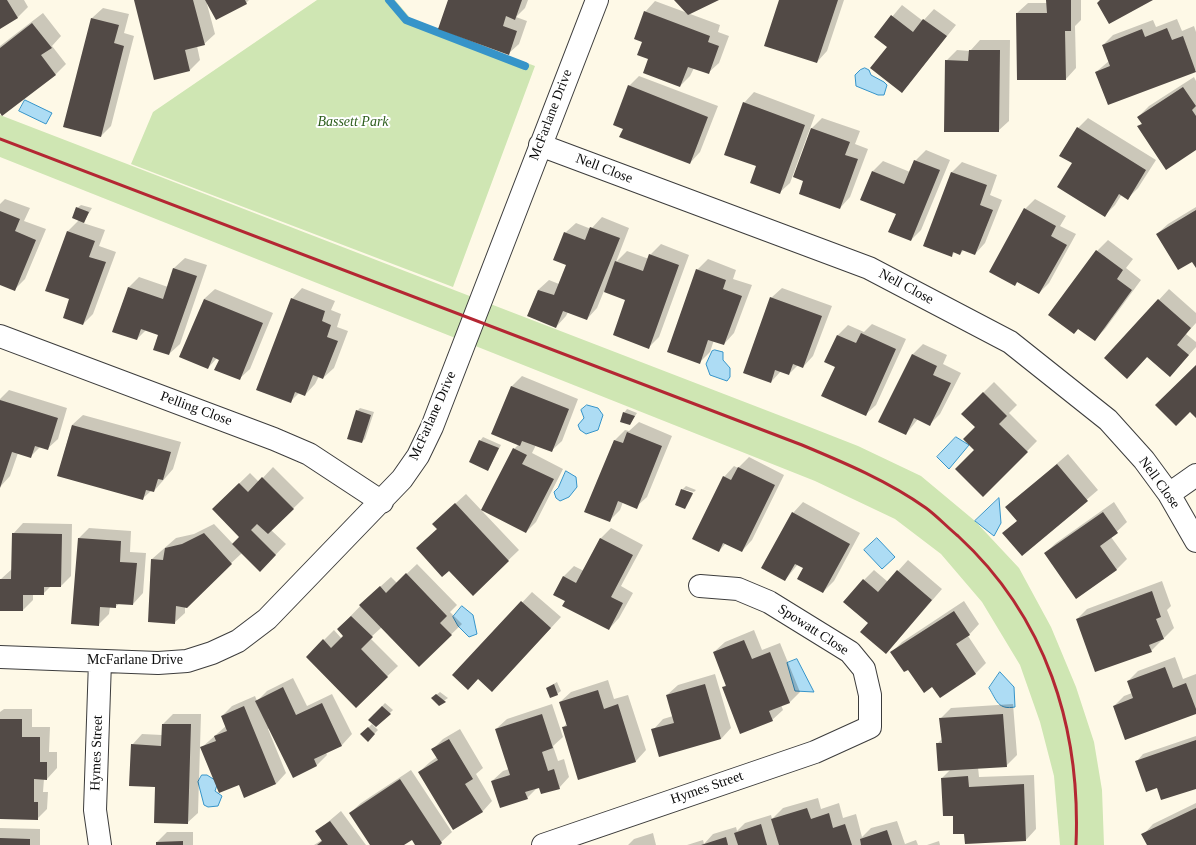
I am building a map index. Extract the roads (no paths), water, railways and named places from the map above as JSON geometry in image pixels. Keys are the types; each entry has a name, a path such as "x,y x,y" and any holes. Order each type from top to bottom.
{"street":[{"name":"McFarlane Drive","path":"0,657 158,663 187,661 212,653 238,641 267,619 402,480 418,456 432,427 597,0"},
{"name":"Nell Close","path":"540,145 869,268 1010,342 1108,420 1144,460 1169,494 1196,541"},
{"name":"Pelling Close","path":"0,336 274,439 309,454 382,502"},
{"path":"1169,494 1196,475"},
{"name":"Spowatt Close","path":"700,586 738,590 769,602 850,652 864,669 870,695 870,727"},
{"name":"Hymes Street","path":"100,661 95,810 100,845"},
{"name":"Hymes Street","path":"543,845 815,752 870,727"}],"water":[{"path":"865,68 869,70 871,75 887,85 884,95 878,95 856,86 855,75 860,70"},
{"path":"25,100 52,113 46,124 19,111"},
{"path":"715,350 723,352 723,360 730,368 730,377 727,381 710,375 706,364 712,351"},
{"path":"587,405 598,408 603,415 598,430 586,434 580,430 578,425 584,418 581,410"},
{"path":"956,437 969,445 949,469 937,457"},
{"path":"566,471 576,477 577,487 569,497 560,501 556,498 554,492 558,488"},
{"path":"999,498 1001,523 994,536 975,521"},
{"path":"877,538 895,557 882,569 864,550"},
{"path":"462,606 473,615 477,634 469,637 458,626 453,617"},
{"path":"797,659 814,692 795,691 787,663"},
{"path":"1000,672 1014,687 1015,707 1009,708 1001,706 996,701 989,688"},
{"path":"202,775 207,775 218,782 215,791 222,796 218,806 208,807 204,805 198,782"}],"waterway":[{"path":"389,0 406,20 525,66"}],"railway":[{"path":"0,139 802,445 866,473 912,498 926,508 958,536 989,568 1014,602 1035,638 1052,677 1064,717 1072,758 1076,801 1076,845"}],"park label":[{"name":"Bassett Park","path":"353,122"}]}
